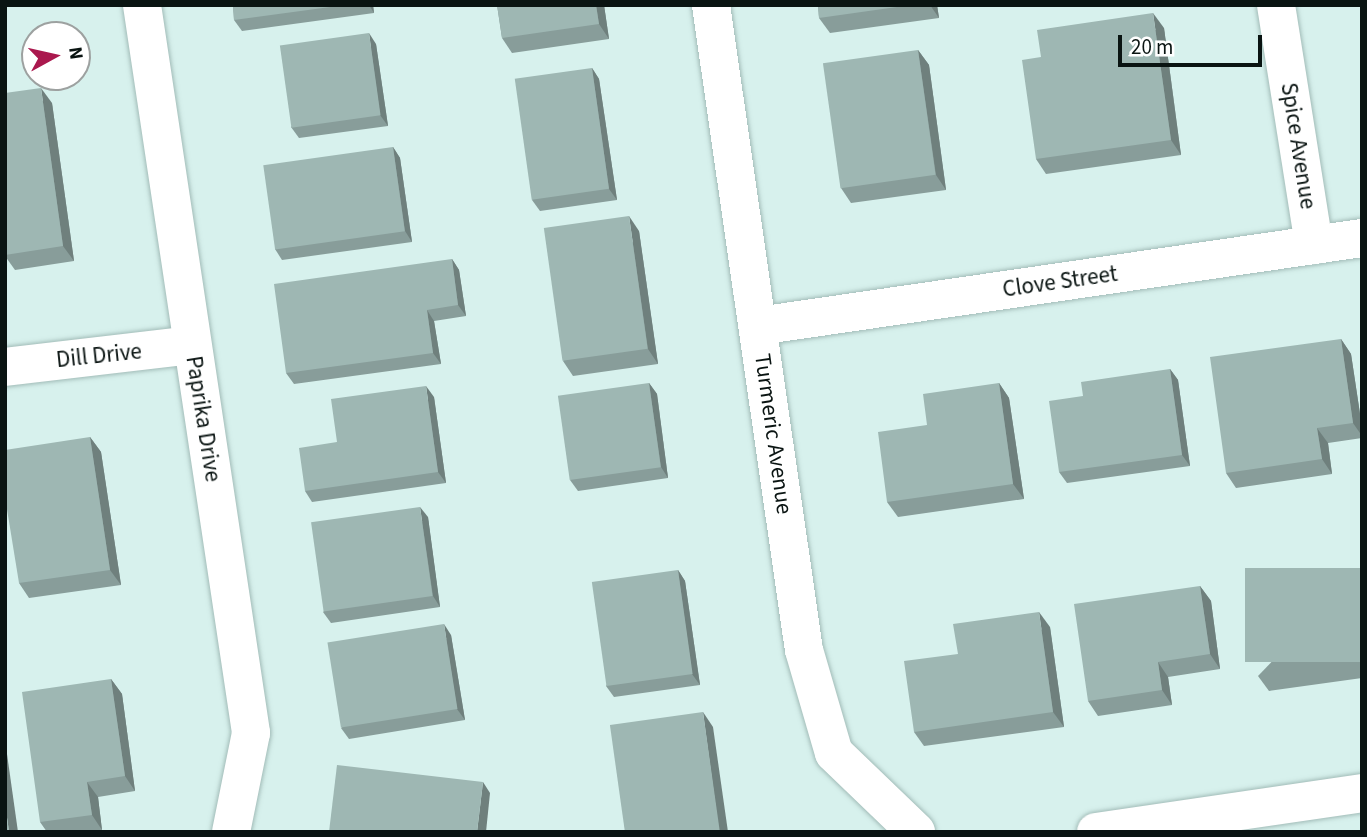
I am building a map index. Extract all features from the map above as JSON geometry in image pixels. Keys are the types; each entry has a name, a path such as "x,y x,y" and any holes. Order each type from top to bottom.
{"street":[{"name":"Paprika Drive","path":"142,5 251,733 231,832"},
{"name":"Turmeric Avenue","path":"711,5 804,650 834,753 908,831"},
{"name":"Spice Avenue","path":"1276,5 1314,245"},
{"name":"Clove Street","path":"758,326 1362,238"},
{"name":"Dill Drive","path":"5,367 192,345"},
{"path":"1096,832 1362,793"},
{"path":"908,831 916,832"}],"building":[{"path":"233,5 345,5 234,20"},
{"path":"497,5 596,5 599,24 502,38"},
{"path":"818,5 911,5 819,18"},
{"path":"1153,13 1171,140 1036,159 1022,60 1041,57 1037,30"},
{"path":"369,33 381,115 291,128 280,46"},
{"path":"918,50 936,175 840,188 823,63"},
{"path":"592,68 609,189 532,200 515,79"},
{"path":"41,91 63,246 5,255 5,93"},
{"path":"393,147 405,231 275,249 263,165"},
{"path":"629,216 648,349 562,361 544,228"},
{"path":"452,259 458,305 427,310 433,353 286,373 274,284"},
{"path":"1341,339 1353,423 1317,428 1322,459 1226,473 1210,357"},
{"path":"1170,369 1182,455 1059,472 1049,401 1083,396 1081,382"},
{"path":"649,383 661,467 570,480 558,396"},
{"path":"999,383 1013,484 887,502 878,432 927,425 923,394"},
{"path":"426,386 438,472 305,491 299,448 337,442 331,399"},
{"path":"90,437 110,570 19,583 5,497 5,450"},
{"path":"420,507 433,596 324,611 311,522"},
{"path":"1245,568 1362,568 1362,662 1245,662"},
{"path":"678,570 693,674 606,686 592,582"},
{"path":"1200,586 1210,654 1158,662 1162,690 1088,701 1074,604"},
{"path":"1039,612 1053,712 914,732 904,661 958,654 953,624"},
{"path":"444,624 457,709 341,727 327,642"},
{"path":"111,679 125,776 87,782 92,815 40,822 22,692"},
{"path":"703,712 720,832 625,832 610,725"},
{"path":"337,765 483,782 477,832 329,832"},
{"path":"5,803 9,832 5,832"}]}
